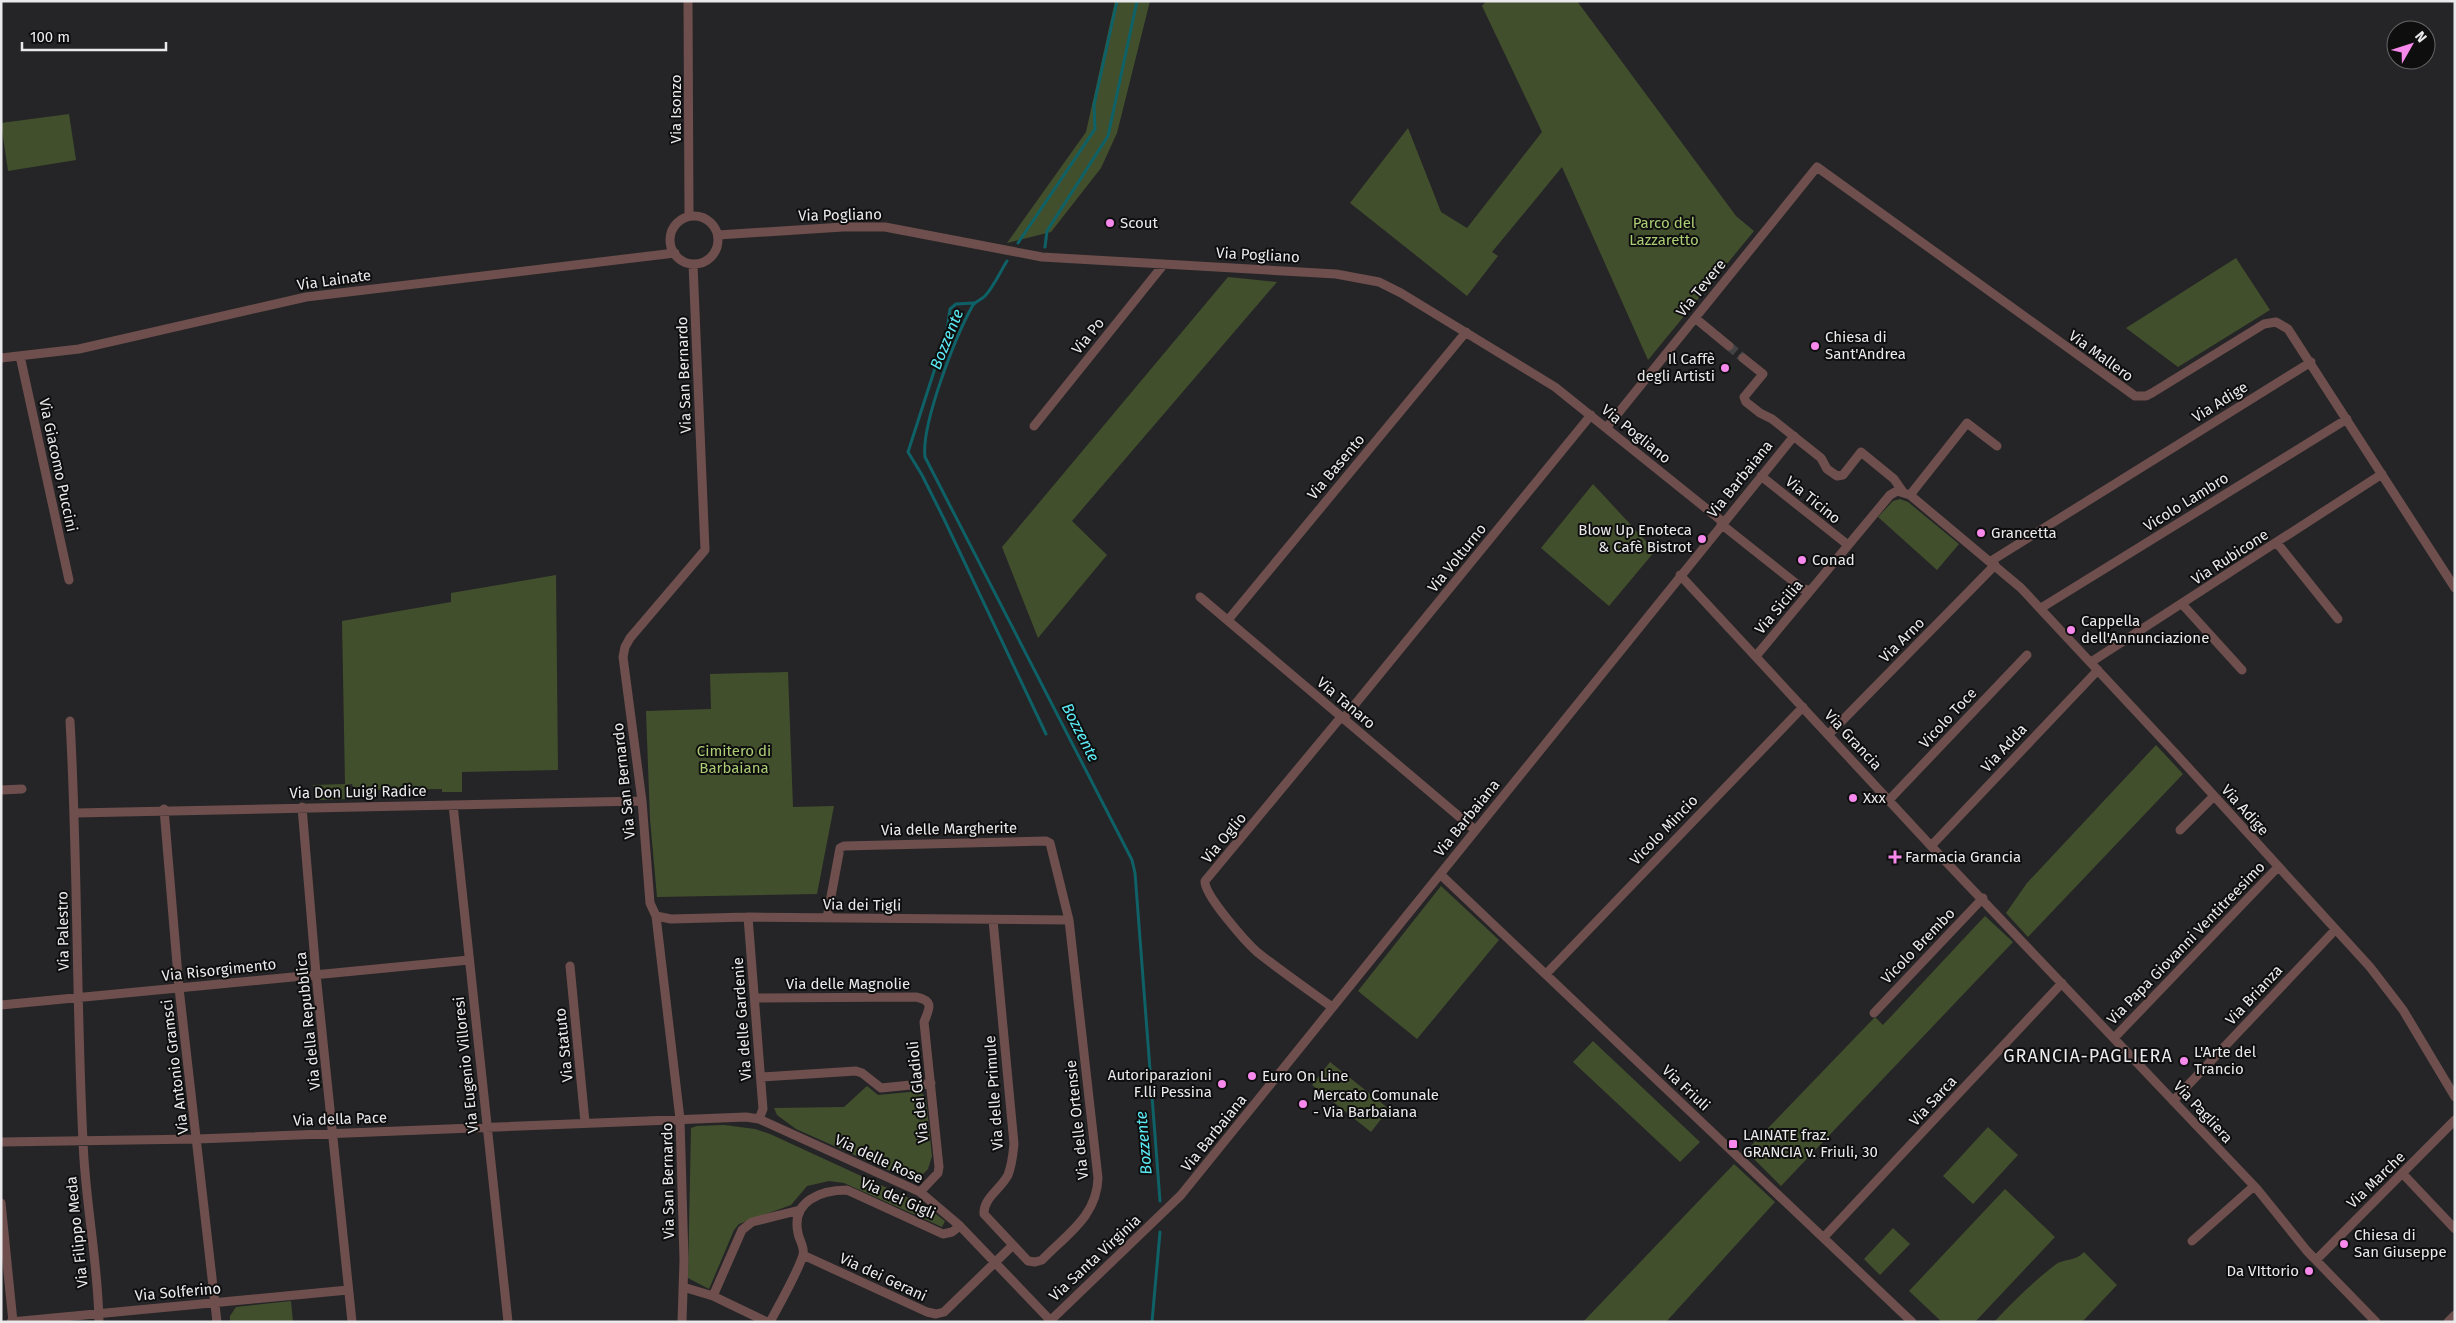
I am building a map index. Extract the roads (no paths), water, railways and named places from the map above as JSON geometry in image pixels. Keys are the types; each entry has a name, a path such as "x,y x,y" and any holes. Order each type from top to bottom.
{"street":[{"name":"Via Isonzo","path":"688,1 689,216"},
{"name":"Via Tevere","path":"1607,427 1817,167"},
{"name":"Via Mallero","path":"1817,167 2130,394 2141,396 2152,393 2256,328 2271,322 2283,325 2288,329 2310,362 2455,588"},
{"path":"689,216 699,216 708,220 718,235 715,253 708,260 693,264 682,260 675,253 671,245 671,235 674,227 681,220 689,216"},
{"name":"Via Pogliano","path":"718,235 851,227 885,227 1042,257 1358,276 1390,286 1555,387 1607,427 1803,590 1809,590"},
{"name":"Via Lainate","path":"1,358 79,348 306,297 675,253"},
{"name":"Via San Bernardo","path":"682,1322 680,1119 656,916 650,903 642,801 624,657 625,647 705,550 693,264"},
{"name":"Via Po","path":"1034,426 1164,264"},
{"path":"1695,318 1728,346"},
{"name":"Via Basento","path":"1228,620 1466,332"},
{"name":"Via Giacomo Puccini","path":"20,356 68,580"},
{"path":"1744,358 1763,374 1745,395 1744,400 1794,436"},
{"name":"Via Adige","path":"1993,563 2310,362"},
{"name":"Via Volturno","path":"1342,718 1591,415"},
{"name":"Vicolo Lambro","path":"2041,608 2347,419"},
{"path":"1906,493 1967,423 1997,446"},
{"name":"Via Adige","path":"1794,436 1821,458 1828,469 1836,476 1843,475 1861,452 1894,479 1906,493 1993,563 2041,608 2214,796 2397,1002 2455,1097"},
{"name":"Via Barbaiana","path":"1161,1215 1181,1195 1794,436"},
{"name":"Via Rubicone","path":"2091,662 2382,474"},
{"name":"Via Ticino","path":"1761,476 1848,545"},
{"name":"Via Sicilia","path":"1756,656 1890,495 1897,491 1906,493"},
{"path":"2276,543 2338,619"},
{"name":"Via Arno","path":"1829,734 1993,563"},
{"name":"Via Grancia","path":"1680,575 1931,846 2007,923"},
{"name":"Via Tanaro","path":"1200,597 1475,830"},
{"path":"2182,604 2242,670"},
{"name":"Vicolo Toce","path":"1889,800 2027,655"},
{"name":"Via Adda","path":"1931,846 2098,670"},
{"name":"Vicolo Mincio","path":"1546,974 1803,707"},
{"name":"Via Oglio","path":"1332,1008 1256,950 1211,897 1205,887 1205,881 1342,718"},
{"name":"Via Palestro","path":"70,721 76,812 77,998 82,1140"},
{"path":"1,790 22,789"},
{"path":"2180,830 2214,796"},
{"name":"Via Don Luigi Radice","path":"76,812 642,801"},
{"name":"Via Eugenio Villoresi","path":"453,805 508,1322"},
{"name":"Via della Repubblica","path":"302,807 316,974 334,1133 352,1322"},
{"name":"Via Antonio Gramsci","path":"164,809 179,988 217,1322"},
{"name":"Via delle Margherite","path":"826,918 840,848 844,846 1046,841 1053,847 1069,920"},
{"name":"Via Papa Giovanni Ventitreesimo","path":"2114,1038 2278,867"},
{"name":"Via Friuli","path":"1440,874 1912,1322"},
{"name":"Vicolo Brembo","path":"1874,1013 1983,898"},
{"name":"Via dei Tigli","path":"656,916 671,918 1069,920"},
{"name":"Via delle Gardenie","path":"748,917 763,1109 759,1119"},
{"name":"Via delle Primule","path":"993,920 1014,1144 1008,1174 1001,1186 986,1202 984,1208 988,1220 1013,1245"},
{"name":"Via delle Ortensie","path":"1013,1245 1028,1261 1042,1260 1086,1215 1094,1202 1097,1192 1097,1168 1069,920"},
{"name":"Via Pagliera","path":"2007,923 2254,1186 2303,1246 2376,1322"},
{"name":"Via Brianza","path":"2173,1101 2335,930"},
{"name":"Via Risorgimento","path":"1,1005 469,960"},
{"name":"Via Statuto","path":"570,966 585,1122"},
{"name":"Via Sarca","path":"1824,1238 2062,983"},
{"name":"Via delle Magnolie","path":"755,998 916,997 923,998 929,1004 928,1014"},
{"name":"Via dei Gladioli","path":"920,1192 938,1173 939,1166 924,1022 928,1014"},
{"path":"760,1076 856,1071 862,1073 881,1088 931,1083"},
{"name":"Via delle Rose","path":"680,1119 746,1117 759,1119 920,1192 960,1226 1050,1321"},
{"name":"Via della Pace","path":"1,1142 197,1138 680,1119"},
{"name":"Via Marche","path":"2316,1260 2455,1120"},
{"name":"Via Filippo Meda","path":"82,1140 99,1318"},
{"path":"2403,1174 2455,1228"},
{"path":"2192,1241 2254,1186"},
{"name":"Via dei Gigli","path":"800,1210 808,1200 819,1193 832,1190 847,1190 943,1234 952,1232 960,1226"},
{"path":"1,1203 12,1322"},
{"path":"713,1296 742,1230 752,1222 800,1210"},
{"path":"683,1287 713,1296 768,1322 803,1255 798,1233 797,1218 800,1210"},
{"name":"Via Santa Virginia","path":"1050,1321 1161,1215"},
{"name":"Via dei Gerani","path":"803,1255 927,1312 936,1314 944,1312 1013,1245"},
{"name":"Via Solferino","path":"12,1322 99,1318 215,1303 348,1290"},
{"path":"2448,1322 2455,1315"}],"waterway":[{"name":"Bozzente","path":"1018,243 1095,129 1094,105 1117,1"},
{"path":"1045,247 1047,231 1108,136 1137,1"},
{"name":"Bozzente","path":"1007,261 988,292 973,305 949,358 928,424 925,457 1132,860 1135,873 1160,1201"},
{"name":"Bozzente","path":"974,303 956,304 950,309 947,331 908,452 944,519 1046,734"},
{"name":"Bozzente","path":"1152,1322 1160,1232"}],"tunnel":[{"path":"1729,346 1743,358"}],"place":[{"name":"Scout","path":"1110,223"},
{"name":"Chiesa di Sant'Andrea","path":"1815,346"},
{"name":"Il Caffè degli Artisti","path":"1725,368"},
{"name":"Grancetta","path":"1981,533"},
{"name":"Blow Up Enoteca & Cafè Bistrot","path":"1702,539"},
{"name":"Conad","path":"1802,560"},
{"name":"Cappella dell'Annunciazione","path":"2071,630"},
{"name":"Xxx","path":"1853,798"},
{"name":"Farmacia Grancia","path":"1895,857"},
{"name":"L'Arte del Trancio","path":"2184,1061"},
{"name":"Euro On Line","path":"1252,1076"},
{"name":"Autoriparazioni F.lli Pessina","path":"1222,1084"},
{"name":"Mercato Comunale - Via Barbaiana","path":"1303,1104"},
{"name":"LAINATE fraz. GRANCIA v. Friuli, 30","path":"1733,1144"},
{"name":"Chiesa di San Giuseppe","path":"2344,1244"},
{"name":"Da VIttorio","path":"2309,1271"}],"district":[{"name":"GRANCIA-PAGLIERA","path":"2088,1056"}],"park label":[{"name":"Parco del Lazzaretto","path":"1664,232"},
{"name":"Cimitero di Barbaiana","path":"734,760"}]}
